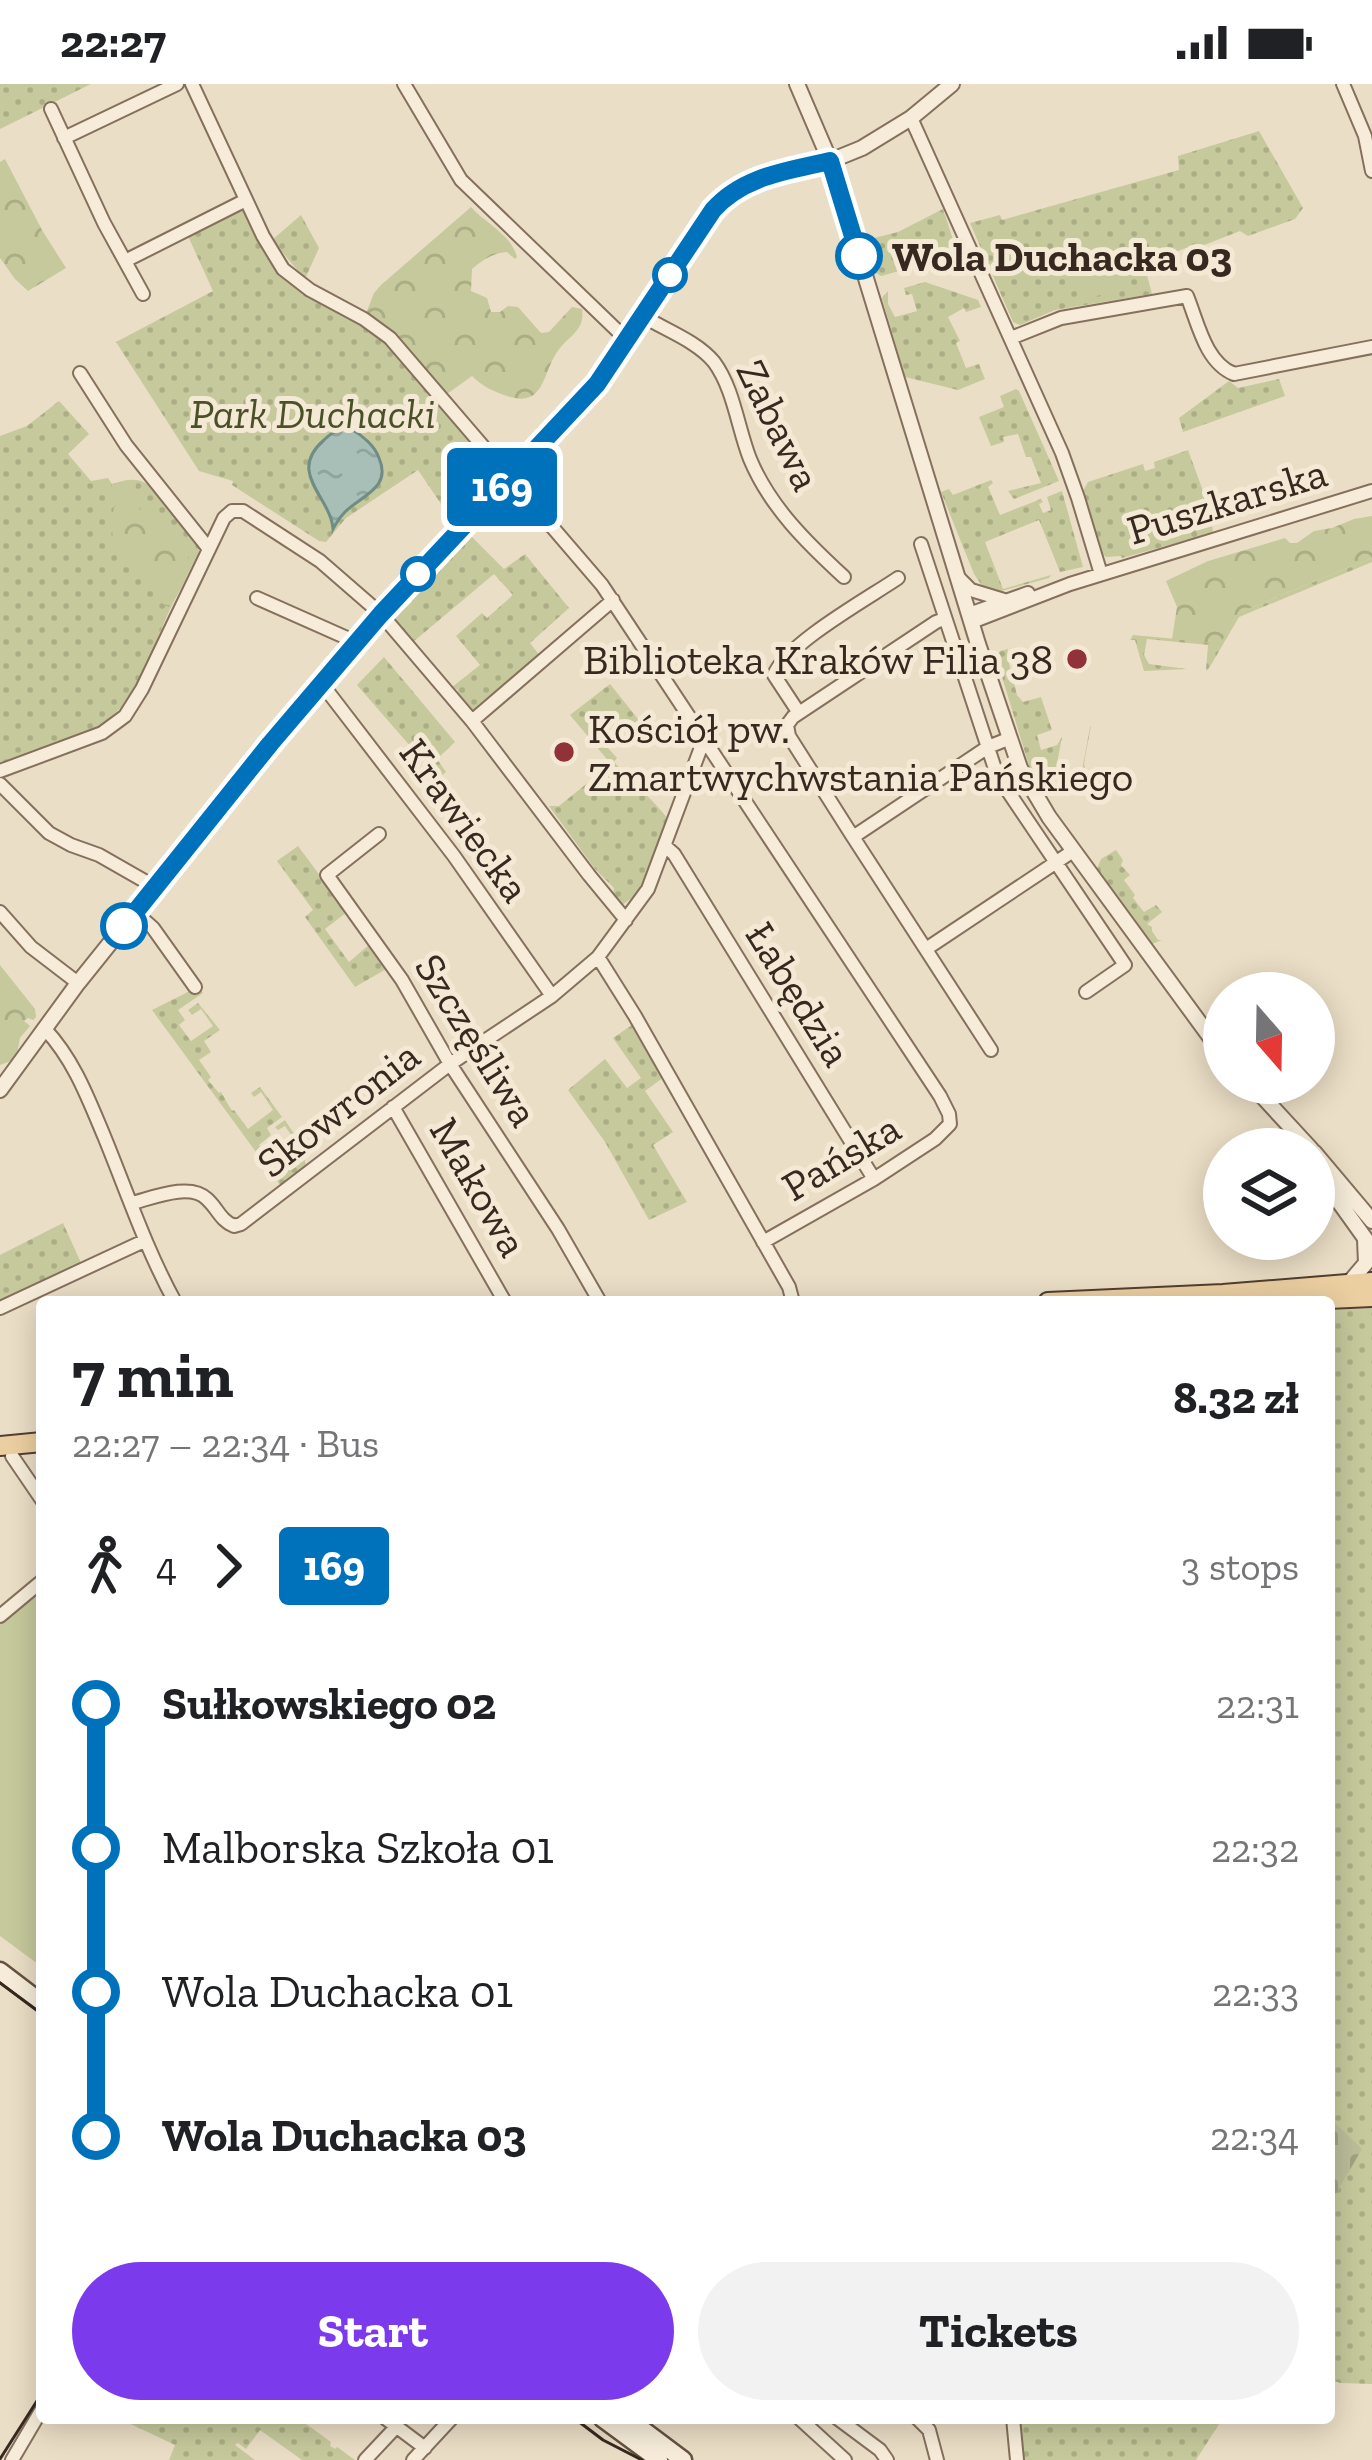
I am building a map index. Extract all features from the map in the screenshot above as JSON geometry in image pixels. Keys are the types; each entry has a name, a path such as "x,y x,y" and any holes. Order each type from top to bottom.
{"main road":[{"path":"1179,1296 1372,1282"},
{"path":"1335,1299 1372,1297"},
{"path":"3,1449 36,1443"},
{"path":"3,1449 36,1452"},
{"path":"0,1958 36,1985"},
{"path":"0,1971 36,1998"},
{"path":"609,2424 650,2457"},
{"path":"636,2424 683,2460"}],"street":[{"path":"64,139 177,84"},
{"path":"192,84 262,236 283,269 381,330 512,477 613,601 662,671 703,742"},
{"path":"404,84 461,181 627,340"},
{"path":"797,84 830,161 1008,739 1032,791 1203,1027"},
{"path":"0,1090 78,983 356,642 586,397 726,195 750,182 862,148 911,118 952,84"},
{"path":"1343,84 1365,136 1372,171"},
{"path":"51,109 142,293"},
{"path":"911,118 1069,469 1100,574"},
{"path":"125,261 246,200"},
{"path":"1011,338 1061,318 1187,296 1213,359 1234,374 1372,347"},
{"name":"Zabawa","path":"643,316 713,361 753,466 772,500 804,540 844,577"},
{"path":"80,373 126,445 209,550"},
{"name":"Puszkarska","path":"1070,584 1372,491"},
{"path":"0,771 102,733 125,716 228,513 244,512 320,561 381,614 472,721 626,920"},
{"path":"921,544 997,775 1125,965 1086,992"},
{"path":"957,575 971,590 1005,600"},
{"path":"799,713 775,669 801,643 898,578"},
{"path":"970,618 1070,584"},
{"path":"970,618 1005,600 1070,584"},
{"path":"256,598 356,642"},
{"path":"472,721 613,601"},
{"path":"944,619 799,713 788,722 787,730 991,1050"},
{"name":"Krawiecka","path":"322,684 454,856 552,997"},
{"path":"854,837 988,747 1008,739"},
{"name":"Skowronia","path":"132,1203 195,1192 206,1198 223,1221 241,1224 450,1064 552,997 598,957 648,889 703,742"},
{"name":"Pańska","path":"703,742 949,1114 950,1124 935,1139 763,1242"},
{"path":"0,784 49,833 155,887"},
{"name":"Szczęśliwa","path":"379,834 327,875 402,980 597,1296"},
{"name":"Łabędzia","path":"665,846 874,1179"},
{"path":"926,950 1073,851"},
{"path":"0,912 32,947 78,983"},
{"path":"135,912 196,987"},
{"path":"598,957 791,1296"},
{"path":"45,1029 77,1074 144,1240 172,1296"},
{"path":"1264,1104 1282,1128"},
{"path":"1267,1104 1290,1128"},
{"name":"Makowa","path":"393,1106 503,1296"},
{"path":"1335,1185 1369,1235 1366,1263 1349,1283"},
{"path":"1335,1193 1369,1235"},
{"path":"0,1308 144,1240"},
{"path":"3,1449 36,1492"},
{"path":"0,1616 36,1587"},
{"path":"12,2460 36,2419"},
{"path":"413,2460 447,2424"},
{"path":"806,2424 845,2460"},
{"path":"845,2424 887,2460"},
{"path":"923,2424 937,2460"},
{"path":"1014,2424 1017,2460"},
{"path":"365,2460 396,2426 425,2448"}],"green space":[{"path":"0,84 91,84 0,129"},
{"path":"1259,131 1303,208 1295,219 1248,236 1240,231 1144,264 1152,294 1055,310 1020,325 1013,322 970,223 1000,215 1002,220 1179,170 1178,156"},
{"path":"5,159 66,268 28,291 0,258 0,162"},
{"path":"471,207 504,236 517,257 497,254 472,269 471,291 487,298 491,312 518,307 541,333 549,332 572,307 582,309 580,326 528,398 504,395 472,376 447,394 405,346 365,316 381,285"},
{"path":"943,209 958,255 881,276 876,273 866,240 898,232"},
{"name":"Park Duchacki","path":"243,210 264,251 285,278 298,290 378,332 501,475 454,523 418,470 346,518 326,542 232,485 233,481 199,471 116,342 213,291 188,236"},
{"path":"301,215 319,248 305,279 272,240"},
{"path":"1108,238 1124,287 1088,299 1073,249"},
{"path":"925,282 978,300 981,307 966,312 964,308 948,317 966,368 979,364 985,379 958,390 905,377 882,298 888,291 895,317 917,311 912,294 906,295 904,288"},
{"path":"1279,379 1285,396 1183,432 1179,418 1229,381 1238,388"},
{"path":"1016,389 1059,481 1014,499 1008,491 1041,483 1031,457 1026,457 1018,434 991,446 979,417 1004,407 1000,396"},
{"path":"59,401 89,434 68,454 91,481 108,478 112,484 134,480 149,485 202,546 132,698 98,728 0,763 0,436 27,426"},
{"path":"1188,450 1210,510 1213,533 1122,558 1106,557 1100,552 1082,493 1088,482 1143,464 1145,471 1155,468 1154,462"},
{"path":"132,480 143,513 169,527 188,557 187,575 169,607 143,572 113,551 117,501 112,484"},
{"path":"991,480 988,487 1000,515 1041,499 1043,513 1051,510 1047,497 1062,491 1083,567 1060,572 1039,520 985,542 1003,589 1051,575 1049,578 1001,591 983,587 941,492 949,489 953,495"},
{"path":"1372,516 1372,558 1238,613 1220,644 1172,639 1177,607 1166,581 1208,561 1285,538 1297,543 1314,531"},
{"path":"470,535 504,569 525,554 569,608 530,643 540,656 473,713 452,687 480,665 456,636 513,595 494,574 413,642 394,618"},
{"path":"1372,558 1372,562 1239,617 1208,670 1208,645 1147,639 1144,655 1149,664 1187,669 1144,671 1135,640 1130,640 1133,635 1220,643 1238,613"},
{"path":"1008,649 1017,695 1023,702 1041,697 1052,730 1037,735 1041,750 1057,745 1062,737 1055,774 1077,777 1082,771 1091,726 1084,763 1087,780 1035,775 1030,769 996,657"},
{"path":"384,657 455,742 437,759 446,772 438,778 357,685"},
{"path":"610,684 646,729 638,736 620,719 599,738 617,758 614,762 668,819 640,892 622,905 613,895 614,888 549,806 559,806 611,764 570,715"},
{"path":"298,846 347,912 325,929 349,962 370,944 388,968 355,987 305,917 313,910 277,861"},
{"path":"1116,850 1130,875 1124,880 1133,898 1144,912 1156,905 1162,912 1147,924 1162,940 1152,944 1097,869 1101,859"},
{"path":"0,965 35,1009 36,1017 24,1021 30,1026 20,1038 16,1059 0,1065"},
{"path":"198,987 203,993 178,1010 185,1020 179,1025 191,1041 213,1026 201,1009 192,1015 188,1010 198,1003 220,1030 204,1041 211,1052 199,1060 211,1077 208,1080 248,1129 273,1110 261,1092 254,1097 251,1093 260,1087 282,1117 267,1128 271,1135 259,1145 272,1162 297,1144 285,1126 275,1127 285,1120 300,1143 306,1165 281,1186 152,1010"},
{"path":"632,1025 664,1077 645,1091 673,1132 653,1145 687,1202 649,1220 605,1142 568,1090 605,1059 627,1088 641,1078 613,1038"},
{"path":"63,1223 82,1265 0,1304 0,1255"},
{"path":"1372,1308 1372,2384 1335,2381 1335,2195 1361,2149 1335,2123 1335,1310"},
{"path":"36,1594 36,1963 0,1936 0,1624"},
{"path":"1335,2123 1362,2149 1335,2196"},
{"path":"131,2424 306,2424 355,2460 302,2460 260,2430 246,2449 235,2445 255,2460 169,2460 175,2445"},
{"path":"1021,2424 1219,2424 1196,2460 1024,2460"}],"water":[{"path":"351,429 374,449 382,477 333,529 309,463 327,437"}],"tram line":[{"path":"0,1983 36,2010"},
{"path":"0,2459 36,2402"},
{"path":"582,2424 642,2460"}],"bus line":[{"name":"169","path":"124,926 381,614 597,384 726,195 750,182 830,161 859,256"}],"place":[{"name":"Wola Duchacka 03","path":"859,256"},
{"name":"Biblioteka Kraków Filia 38","path":"1077,659"},
{"name":"Kościół pw. Zmartwychwstania Pańskiego","path":"564,752"}]}
